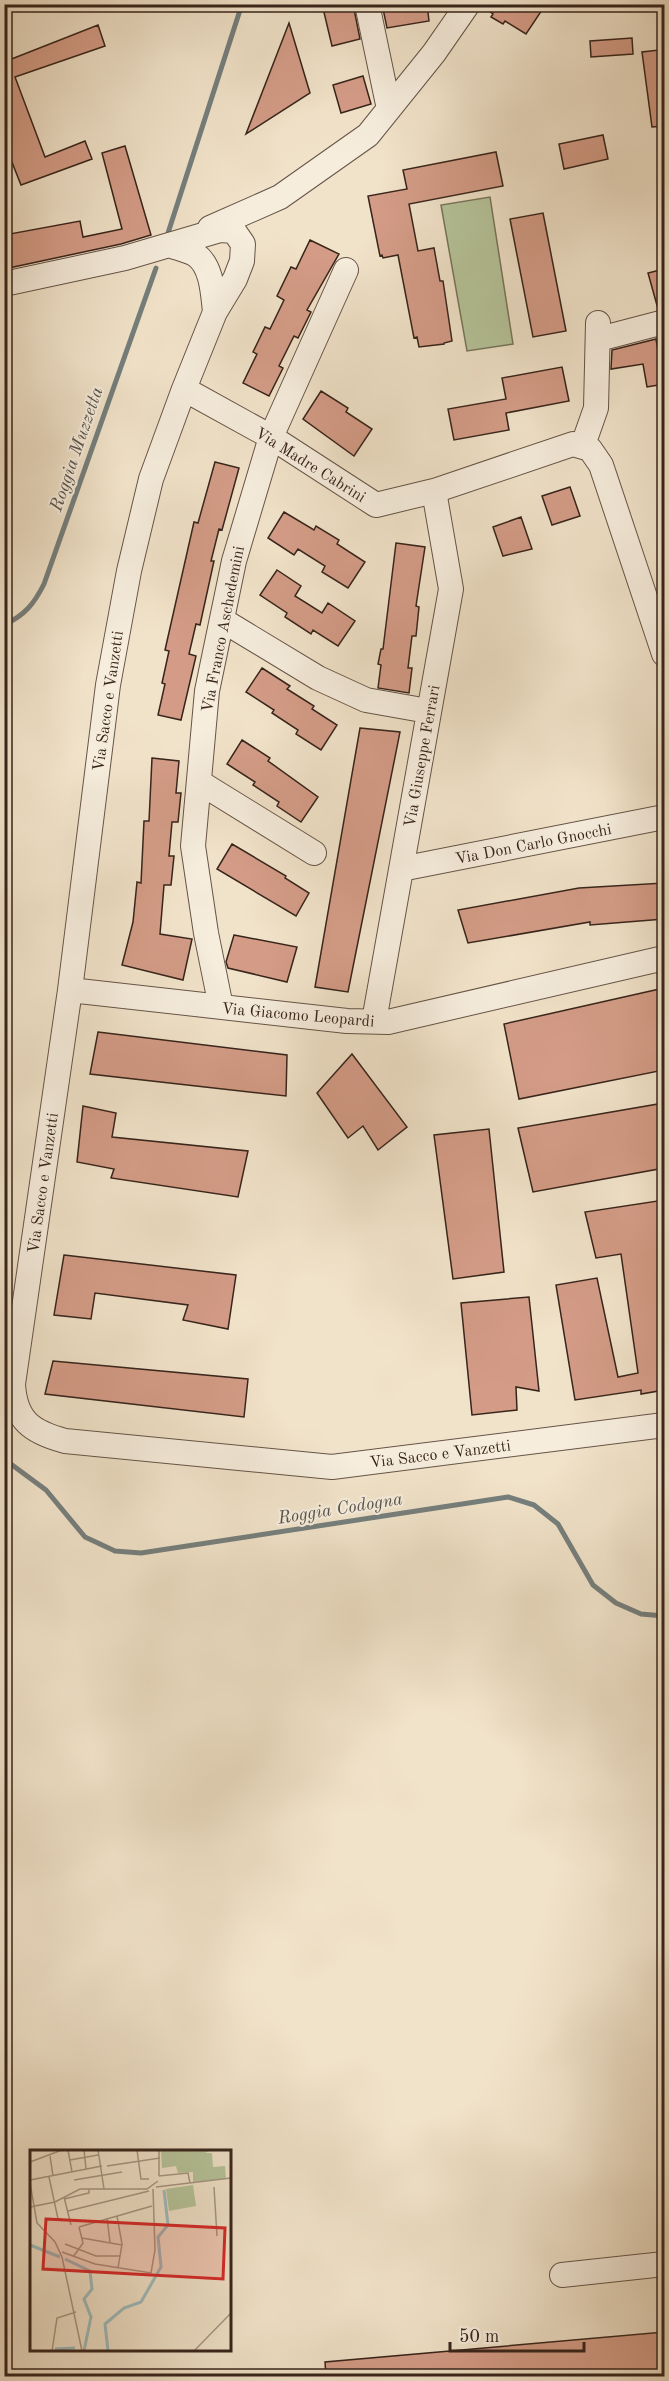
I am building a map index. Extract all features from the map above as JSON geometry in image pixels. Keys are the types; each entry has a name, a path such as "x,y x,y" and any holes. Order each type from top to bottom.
{"street":[{"path":"367,4 389,110"},
{"path":"179,241 280,197 368,135 434,53 448,16 468,4"},
{"path":"4,284 125,258 227,229 234,231 243,244 280,197"},
{"path":"179,241 202,260 207,270 214,302"},
{"name":"Via Sacco e Vanzetti","path":"243,244 243,261 235,279 214,302 151,479 129,571 108,685 70,990 13,1384 14,1400 19,1413 28,1425 65,1441 332,1467 664,1425"},
{"name":"Via Franco Aschedemini","path":"221,1007 206,933 193,846 207,691 234,561 271,437 346,270"},
{"path":"664,322 598,331 596,408 583,445 596,454 601,465 664,654"},
{"name":"Via Madre Cabrini","path":"184,389 271,437 376,505 434,491 573,444 583,445"},
{"name":"Via Giuseppe Ferrari","path":"374,1021 451,589 434,491"},
{"path":"222,620 318,678 366,700 428,711"},
{"path":"199,782 314,853"},
{"name":"Via Don Carlo Gnocchi","path":"401,869 664,817"},
{"name":"Via Giacomo Leopardi","path":"70,990 347,1021 388,1022 664,958"},
{"path":"562,2275 664,2264"}],"green space":[{"path":"490,197 513,344 467,351 441,205"}],"building":[{"path":"322,4 353,4 360,39 332,46"},
{"path":"382,4 427,4 429,21 387,28"},
{"path":"482,4 546,4 526,34 505,21 503,24 491,17 493,14"},
{"path":"289,23 310,93 246,134"},
{"path":"98,25 105,46 15,77 45,157 85,141 92,159 21,185 4,142 4,52 9,60"},
{"path":"632,38 633,54 591,57 590,41"},
{"path":"659,50 664,88 664,126 652,127 642,52"},
{"path":"363,76 371,104 341,113 333,85"},
{"path":"603,135 608,159 564,169 559,144"},
{"path":"125,146 151,235 121,244 4,269 4,235 80,221 83,237 122,229 102,153"},
{"path":"496,152 503,186 409,204 418,251 434,248 440,281 443,281 452,341 419,347 417,337 414,338 398,255 383,258 382,255 380,256 368,196 407,189 403,170"},
{"path":"543,213 566,331 533,337 510,219"},
{"path":"310,240 339,254 307,310 311,312 298,338 294,336 279,366 283,368 269,396 243,383 257,354 253,352 265,327 270,329 284,300 277,296 291,267 296,269"},
{"path":"664,269 664,308 658,309 648,273"},
{"path":"656,339 661,368 664,368 664,384 647,387 643,364 611,369 612,350"},
{"path":"562,367 569,401 506,413 509,430 454,440 448,409 506,399 502,378"},
{"path":"321,391 348,408 346,412 372,429 354,456 303,419"},
{"path":"215,462 239,468 222,530 219,529 200,625 196,624 189,654 196,656 181,720 158,715 169,651 165,650 194,522 198,523"},
{"path":"570,487 580,516 552,525 542,496"},
{"path":"284,512 314,530 316,526 339,540 337,544 365,562 348,588 322,572 325,566 298,549 294,555 268,538"},
{"path":"521,517 532,549 503,556 493,527"},
{"path":"396,543 425,547 416,606 419,607 416,636 412,636 408,668 412,668 409,693 378,688 381,665 378,664 381,649 383,649"},
{"path":"277,570 301,586 295,596 322,613 328,603 355,621 338,646 313,630 311,634 285,617 287,613 260,595"},
{"path":"262,668 290,686 287,689 314,706 312,709 337,725 321,750 296,734 298,730 272,713 274,710 246,692"},
{"path":"360,728 400,732 348,992 315,987"},
{"path":"242,740 270,758 268,761 318,797 301,822 277,806 279,802 253,785 255,782 227,764"},
{"path":"152,758 179,761 176,793 181,793 178,822 172,822 169,856 174,856 171,885 164,885 160,934 192,939 183,980 122,965 133,922 137,882 141,883 144,821 149,821"},
{"path":"232,844 286,876 285,878 309,893 296,916 217,869"},
{"path":"664,883 664,919 590,925 590,922 468,943 458,910 579,888"},
{"path":"234,935 297,947 287,982 228,968 226,962"},
{"path":"664,988 664,1070 519,1099 504,1024"},
{"path":"98,1032 287,1055 286,1096 90,1074"},
{"path":"352,1054 407,1127 378,1150 363,1126 348,1138 317,1093"},
{"path":"664,1103 664,1168 533,1192 518,1128"},
{"path":"83,1106 116,1113 112,1137 248,1151 238,1197 111,1178 114,1169 77,1162"},
{"path":"489,1129 504,1272 453,1279 434,1135"},
{"path":"664,1200 664,1390 641,1394 641,1390 575,1400 556,1285 597,1278 618,1377 638,1373 621,1254 596,1258 585,1212"},
{"path":"64,1255 236,1275 228,1329 183,1320 188,1305 95,1293 91,1319 54,1315"},
{"path":"529,1297 539,1391 516,1387 517,1410 472,1415 461,1303"},
{"path":"53,1361 248,1379 244,1417 45,1394"},
{"path":"664,2332 664,2376 326,2376 325,2362"}],"waterway":[{"name":"Roggia Muzzetta","path":"168,233 242,4"},
{"name":"Roggia Muzzetta","path":"4,625 28,608 44,584 156,268"},
{"name":"Roggia Codogna","path":"4,1459 46,1490 85,1537 115,1551 141,1553 508,1497 534,1505 558,1524 593,1585 616,1603 641,1614 664,1616"}]}
